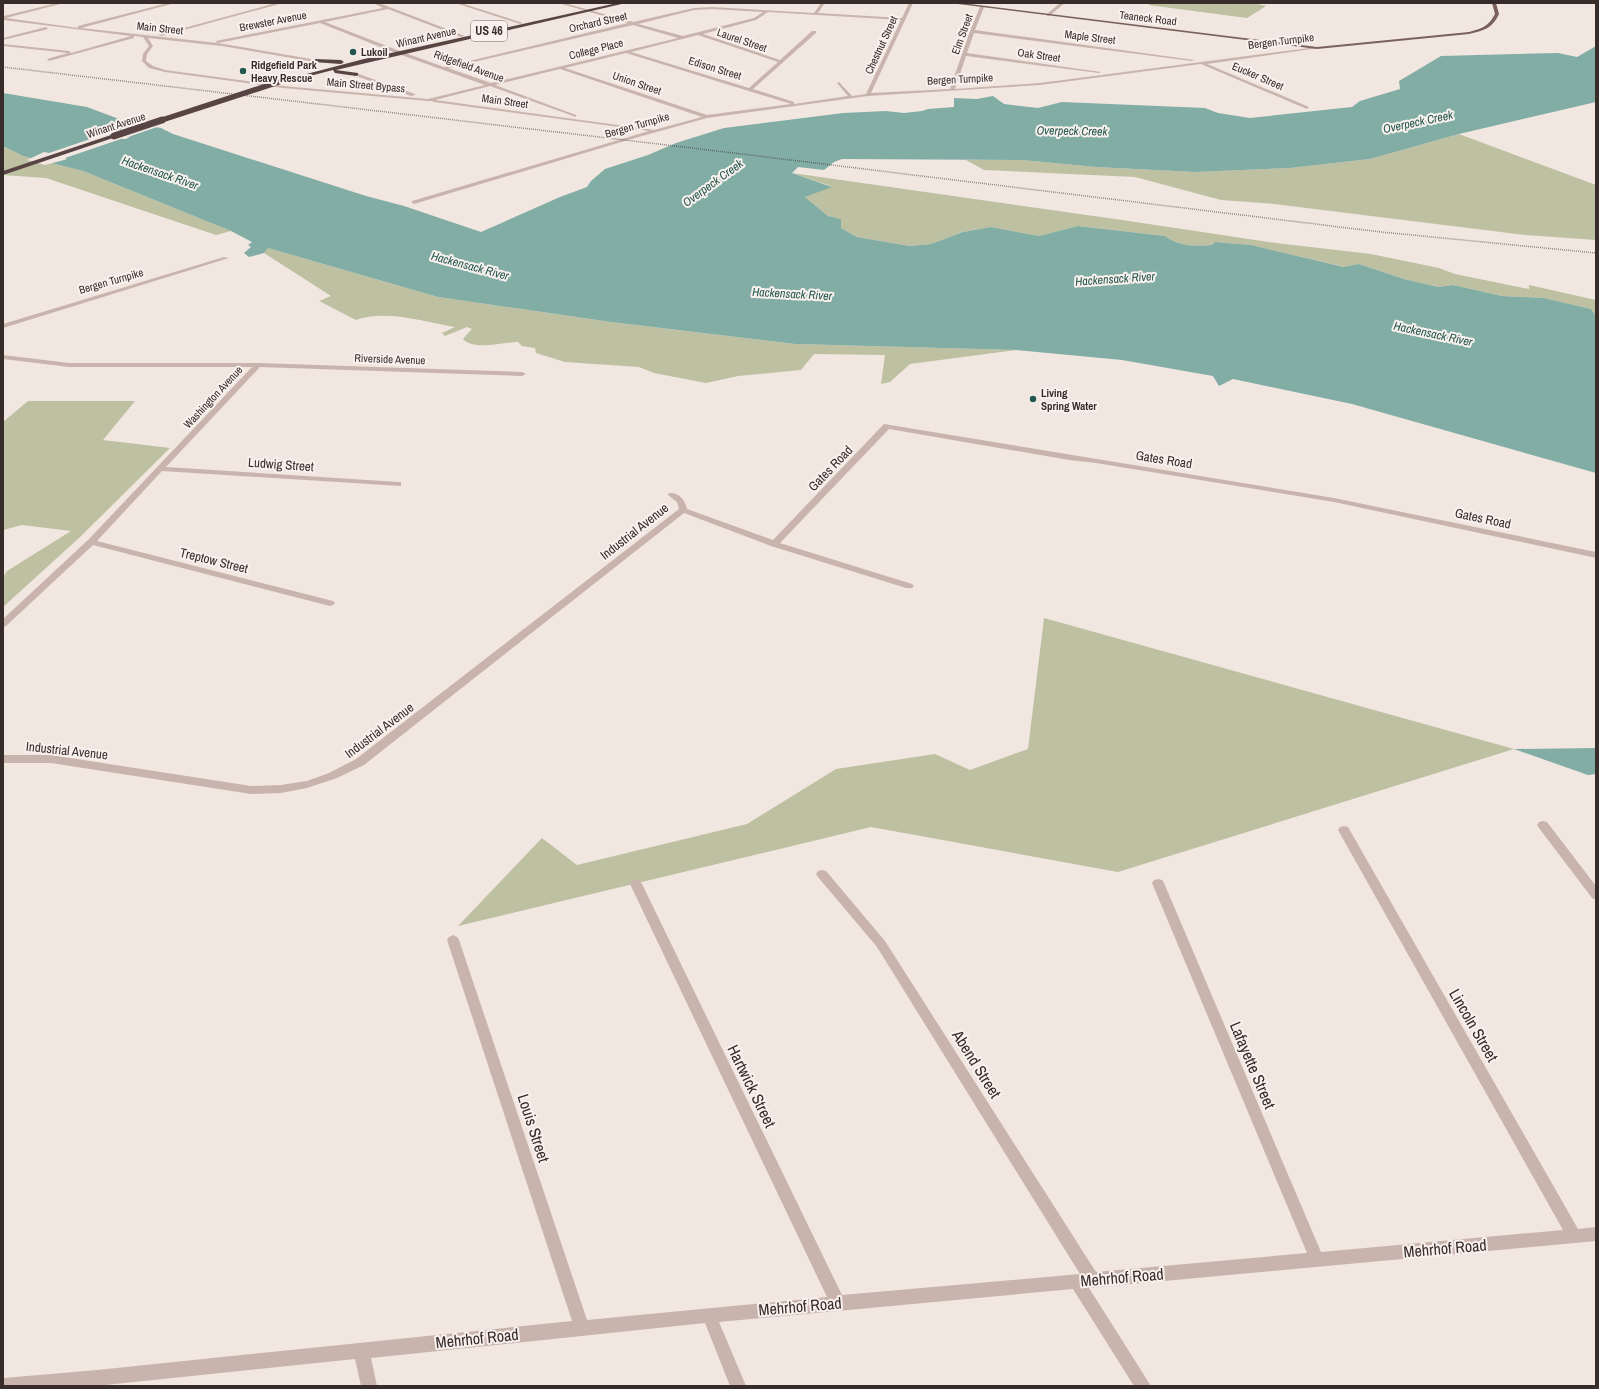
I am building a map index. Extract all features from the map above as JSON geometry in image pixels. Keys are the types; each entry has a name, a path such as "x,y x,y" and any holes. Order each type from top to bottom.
{"highway":[{"name":"Winant Avenue","path":"280,82 286,78 310,71 352,61 613,3"},
{"name":"Winant Avenue","path":"3,173 280,82 463,36 624,3"},
{"path":"315,61 352,61"},
{"path":"310,71 320,66 320,63 315,61"},
{"path":"356,74 353,71 353,68 364,61"},
{"path":"316,73 335,71 356,74"}],"main road":[{"name":"Teaneck Road","path":"952,3 1317,48"},
{"name":"Bergen Turnpike","path":"1317,48 1469,33 1484,29 1494,22 1497,14 1494,3"}],"street":[{"path":"3,18 62,3"},
{"path":"74,28 173,3"},
{"path":"154,37 281,3"},
{"path":"375,3 463,36"},
{"path":"457,3 521,23"},
{"path":"560,3 683,38"},
{"path":"815,14 823,3"},
{"name":"Chestnut Street","path":"868,95 911,3"},
{"path":"1048,15 1063,3"},
{"name":"Elm Street","path":"952,90 972,31 982,7"},
{"name":"Brewster Avenue","path":"210,43 387,8"},
{"name":"Orchard Street","path":"444,68 694,9 767,11 903,19"},
{"name":"College Place","path":"428,100 683,38 755,19 767,11"},
{"name":"Main Street","path":"3,18 52,26 210,43 315,61"},
{"name":"Ridgefield Avenue","path":"320,21 397,52 491,84 589,121"},
{"path":"3,39 52,26"},
{"name":"Maple Street","path":"972,31 1204,62"},
{"path":"750,90 814,32"},
{"name":"Laurel Street","path":"698,34 781,62"},
{"path":"49,60 138,35"},
{"path":"144,36 151,44 150,49"},
{"path":"162,45 192,41"},
{"path":"3,45 75,53"},
{"path":"150,49 156,46"},
{"name":"Bergen Turnpike","path":"414,202 656,130 707,117 868,95 1019,86 1317,48"},
{"name":"Main Street Bypass","path":"150,49 145,53 144,61 151,67 165,71 256,84 428,100"},
{"name":"Edison Street","path":"627,52 796,104"},
{"name":"Oak Street","path":"964,54 1112,74"},
{"name":"Eucker Street","path":"1204,62 1307,108"},
{"name":"Union Street","path":"561,68 707,117"},
{"name":"Main Street","path":"356,74 428,100 656,130"},
{"path":"839,83 851,97"},
{"path":"364,94 384,89 385,85"},
{"path":"549,117 556,113 557,110"},
{"name":"Bergen Turnpike","path":"3,326 43,312 226,258"},
{"path":"3,321 43,312"},
{"name":"Washington Avenue","path":"3,357 69,364 258,365"},
{"name":"Washington Avenue","path":"3,624 91,542 162,469 258,365"},
{"name":"Riverside Avenue","path":"258,365 522,374"},
{"name":"Gates Road","path":"774,544 887,426 1069,458 1096,460 1334,500 1596,555"},
{"name":"Ludwig Street","path":"162,469 398,484"},
{"name":"Industrial Avenue","path":"672,495 681,501 682,510"},
{"name":"Industrial Avenue","path":"682,510 774,544 909,586"},
{"name":"Industrial Avenue","path":"3,759 51,759 251,790 295,788 320,782 339,774 360,762 682,510"},
{"name":"Treptow Street","path":"91,542 330,603"},
{"path":"1543,825 1596,895"},
{"name":"Lincoln Street","path":"1344,830 1574,1236"},
{"name":"Abend Street","path":"822,874 881,944 1092,1280"},
{"name":"Lafayette Street","path":"1158,883 1317,1260"},
{"name":"Hartwick Street","path":"636,884 838,1303"},
{"name":"Louis Street","path":"453,940 582,1327"},
{"name":"Mehrhof Road","path":"4,1386 96,1382 361,1350 582,1327 1596,1234"},
{"path":"1076,1282 1142,1386"},
{"path":"709,1315 738,1386"},
{"path":"361,1350 369,1386"}],"green space":[{"path":"1153,3 1253,3 1266,6 1247,18 1148,5"},
{"path":"1459,134 1596,185 1596,240 1525,235 1274,204 1221,200 1135,177 984,170 966,160 1022,160 1096,167 1195,172 1290,168 1370,159"},
{"path":"3,146 23,156 83,171 231,231 216,235 46,178 3,175"},
{"path":"792,173 1276,243 1371,254 1439,268 1455,274 1529,289 1529,285 1596,300 1596,316 1591,309 1544,298 1502,296 1453,285 1438,287 1404,279 1359,264 1345,267 1251,245 1215,242 1212,245 1188,245 1176,242 1165,236 1078,226 1039,236 991,227 963,232 931,244 910,246 857,237 841,228 841,219 828,216 805,197 831,186"},
{"path":"268,248 438,297 611,322 795,344 1016,350 910,364 890,382 881,384 885,355 814,354 801,370 738,376 706,383 654,373 639,367 565,362 536,353 535,348 522,346 518,342 474,345 463,339 472,329 467,327 445,336 442,333 455,327 393,316 368,317 356,320 319,301 331,296 264,253"},
{"path":"28,401 135,401 103,440 170,448 79,538 3,607 3,577 7,571 71,531 22,525 3,530 3,422"},
{"path":"1044,618 1514,749 1118,872 871,827 458,926 542,838 577,865 747,824 836,769 935,754 970,770 1028,749"}],"water":[{"path":"1596,46 1596,102 1459,134 1370,159 1290,168 1195,172 1096,167 1022,160 842,159 834,162 824,170 798,167 792,173 832,187 805,197 828,216 841,219 841,228 857,237 910,246 931,244 963,232 991,227 1039,236 1078,226 1165,236 1176,242 1188,245 1212,245 1215,242 1251,245 1344,267 1359,264 1404,279 1438,287 1453,285 1502,296 1544,298 1591,309 1596,316 1596,473 1352,404 1233,379 1219,386 1213,376 1122,360 1016,350 795,344 611,322 438,297 268,248 264,253 249,257 244,253 251,247 248,245 252,242 231,231 83,171 23,156 3,146 3,93 87,107 136,124 161,128 173,134 366,196 404,206 481,232 560,197 587,187 591,181 605,169 648,155 676,143 724,128 843,113 886,111 904,113 922,111 928,109 954,107 954,98 977,99 993,96 1004,104 1038,108 1062,102 1205,108 1218,113 1250,118 1352,107 1360,101 1400,89 1399,81 1441,56 1558,53 1577,57"},
{"path":"1596,748 1596,774 1588,775 1514,749"}],"pier":[{"path":"140,123 160,126 126,139 121,139 65,158 67,159 45,165 27,160 44,152 49,153 107,132 113,132"}],"railway":[{"path":"3,67 684,147 1381,232 1596,253"}],"place":[{"name":"Lukoil","path":"353,52"},
{"name":"Ridgefield Park Heavy Rescue","path":"243,71"},
{"name":"Living Spring Water","path":"1033,399"}],"water label":[{"name":"Overpeck Creek","path":"1418,122"},
{"name":"Overpeck Creek","path":"1072,131"},
{"name":"Hackensack River","path":"160,173"},
{"name":"Overpeck Creek","path":"713,183"},
{"name":"Hackensack River","path":"470,266"},
{"name":"Hackensack River","path":"1115,279"},
{"name":"Hackensack River","path":"792,294"},
{"name":"Hackensack River","path":"1433,334"}]}
